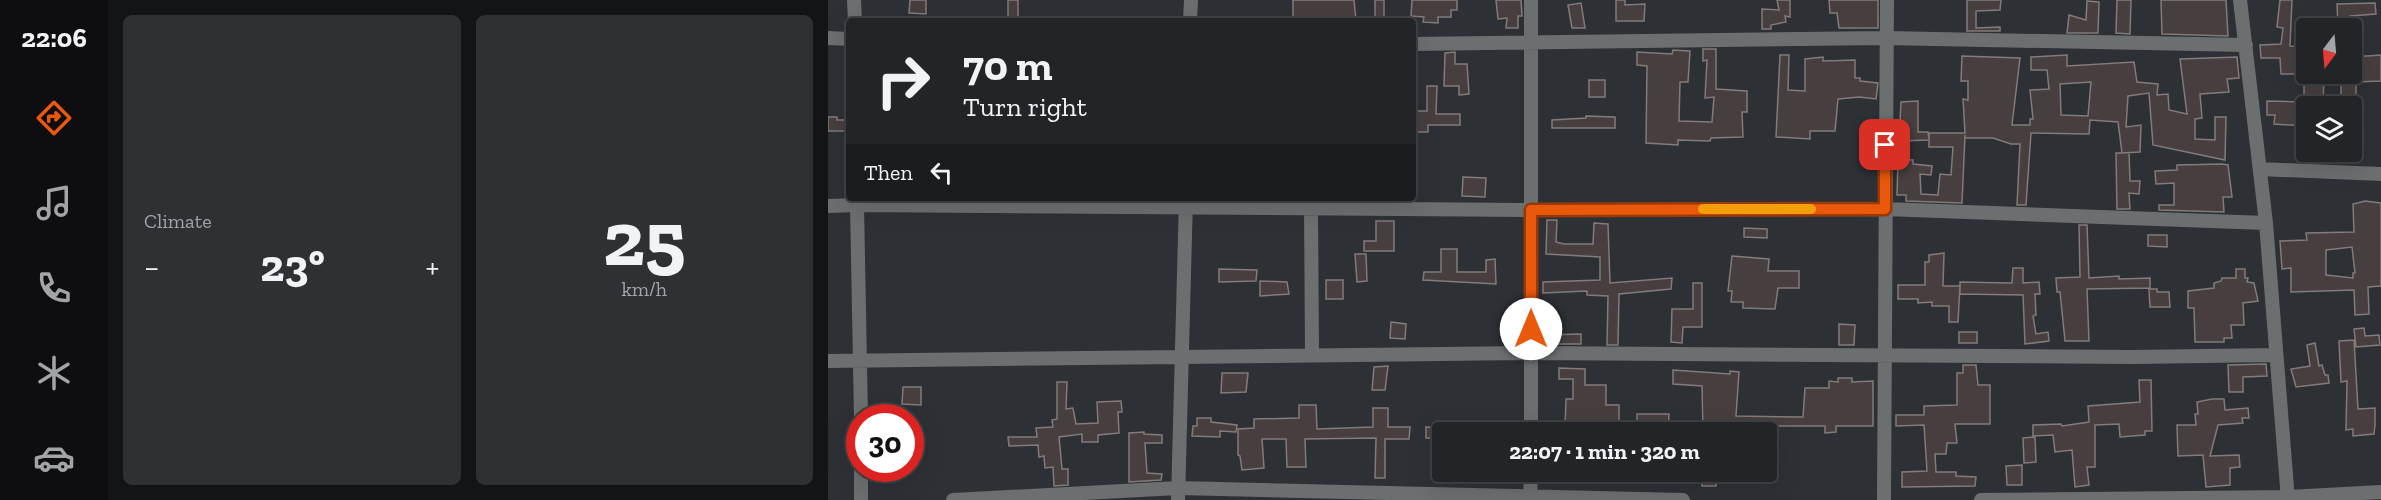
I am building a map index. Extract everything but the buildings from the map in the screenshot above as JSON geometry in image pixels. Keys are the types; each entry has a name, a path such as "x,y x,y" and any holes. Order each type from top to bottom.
{"street":[{"path":"854,0 855,18"},
{"path":"1190,18 1191,0"},
{"path":"1531,0 1531,422"},
{"path":"1884,500 1887,0"},
{"path":"2240,0 2266,223 2288,498"},
{"path":"828,38 846,39"},
{"path":"1416,44 1885,38 2246,45"},
{"path":"2260,169 2381,174"},
{"path":"828,206 857,202 1186,203 1311,209 1885,209 2266,223"},
{"path":"857,202 861,404"},
{"path":"1178,494 1184,356 1186,203"},
{"path":"1311,209 1312,354"},
{"path":"828,361 1531,353 2132,357 2276,355"},
{"path":"861,482 861,500"},
{"path":"1530,498 1531,482"},
{"path":"1982,500 2288,498 2381,492"},
{"path":"953,500 1178,494 1683,500"}],"slow traffic":[{"path":"1703,209 1811,209"}],"route":[{"path":"1531,329 1531,210 1885,209 1885,145"}]}
